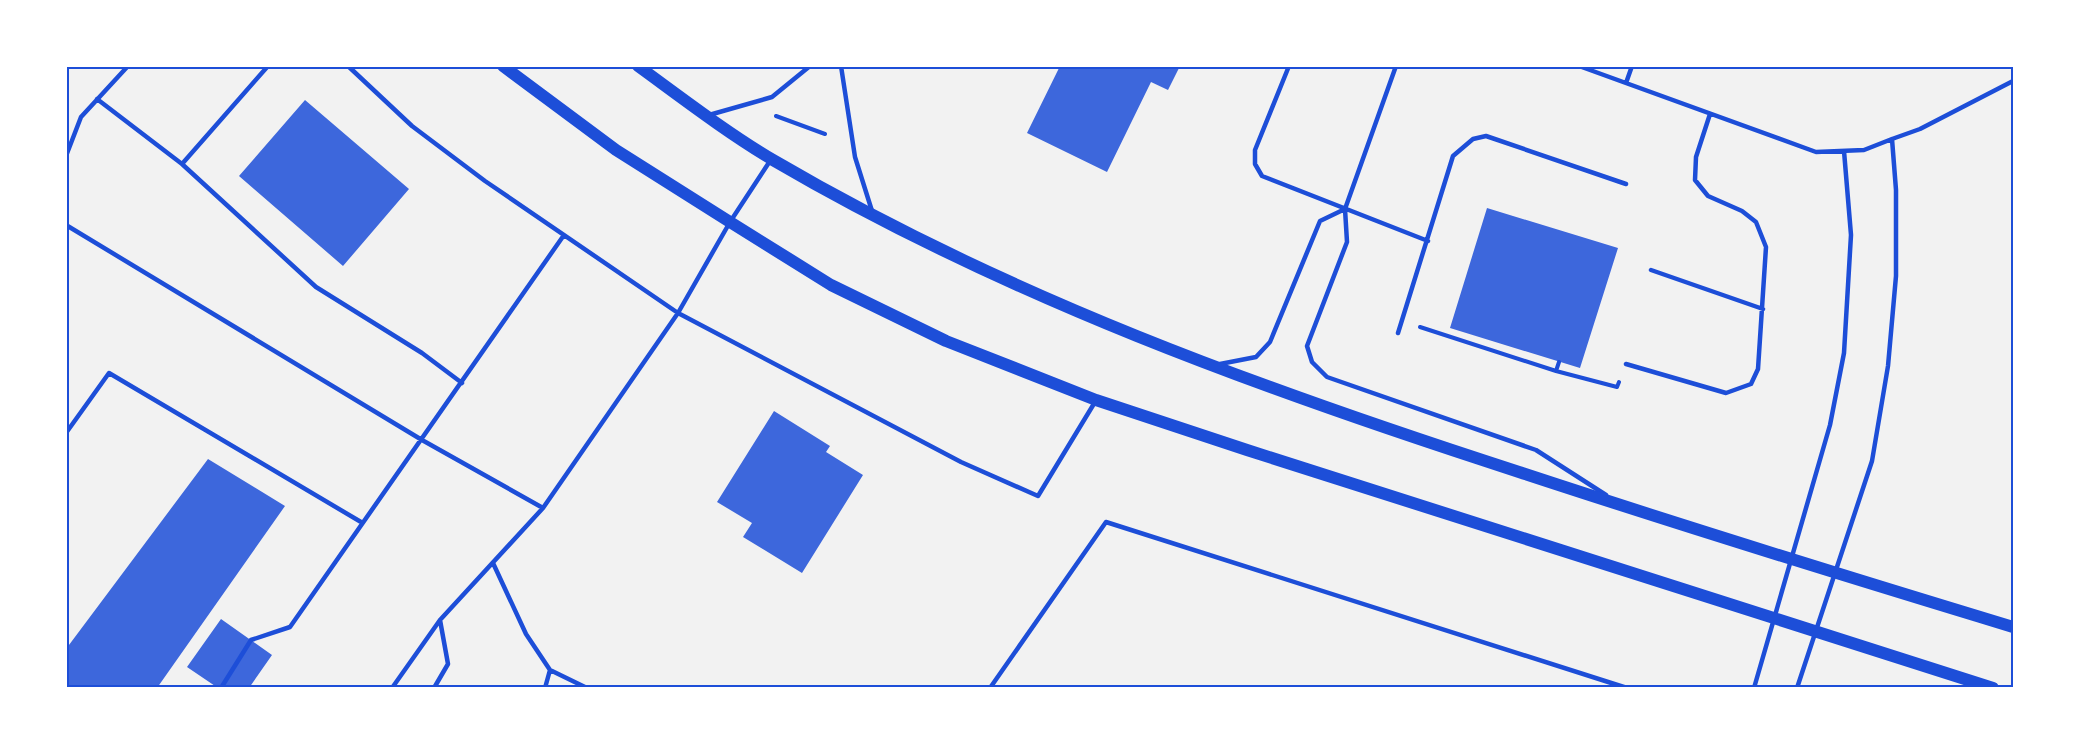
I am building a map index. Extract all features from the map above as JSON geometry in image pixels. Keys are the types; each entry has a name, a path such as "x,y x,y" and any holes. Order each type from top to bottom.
{"main road":[{"path":"503,66 616,150 831,285 946,341 1096,400 1993,688"},
{"path":"638,66 771,159 873,214 1060,304 1209,366 1378,427 1622,506 2013,627"}],"lane":[{"path":"66,156 81,117 128,66"},
{"path":"182,164 268,66"},
{"path":"348,66 412,126 564,236 678,312 961,462 1038,496 1096,400"},
{"path":"707,115 772,97 810,66"},
{"path":"841,66 855,157 873,214"},
{"path":"1288,66 1256,150 1256,164 1262,177 1428,241"},
{"path":"1396,66 1345,209 1347,242 1307,346 1312,362 1327,377 1536,450 1622,506"},
{"path":"1579,66 1816,152 1864,150 1920,129 2013,81"},
{"path":"1626,83 1632,66"},
{"path":"97,99 182,164 316,287 422,354 462,383"},
{"path":"1626,364 1726,393 1751,384 1758,369 1766,247 1756,222 1742,211 1708,196 1695,180 1696,157 1710,114"},
{"path":"1398,333 1453,156 1473,139 1486,135 1626,184"},
{"path":"1797,688 1872,460 1888,366 1896,276 1896,190 1892,139"},
{"path":"1754,688 1830,425 1844,354 1851,235 1844,151"},
{"path":"392,688 440,620 543,508 678,312 730,222 771,159"},
{"path":"1209,366 1256,357 1270,342 1320,221 1345,209"},
{"path":"66,225 422,440 543,508"},
{"path":"221,688 251,640 290,627 361,522 422,440 564,236"},
{"path":"1651,270 1763,309"},
{"path":"66,433 109,373 361,522"},
{"path":"990,688 1106,522 1627,688"},
{"path":"493,563 526,634 550,670 587,688"},
{"path":"434,688 448,664 440,620"},
{"path":"544,688 550,670"}],"path":[{"path":"776,116 825,134"},
{"path":"1402,321 1556,371 1617,387 1626,364"},
{"path":"1556,371 1559,362"}],"building":[{"path":"1060,66 1180,66 1168,90 1151,82 1107,172 1027,133"},
{"path":"305,100 409,189 343,266 239,176"},
{"path":"1487,208 1618,248 1580,368 1450,328"},
{"path":"774,411 830,446 826,452 863,475 802,573 743,537 752,523 717,502"},
{"path":"208,459 285,506 157,688 66,688 66,649"},
{"path":"221,619 272,655 249,688 218,688 187,667"}]}
